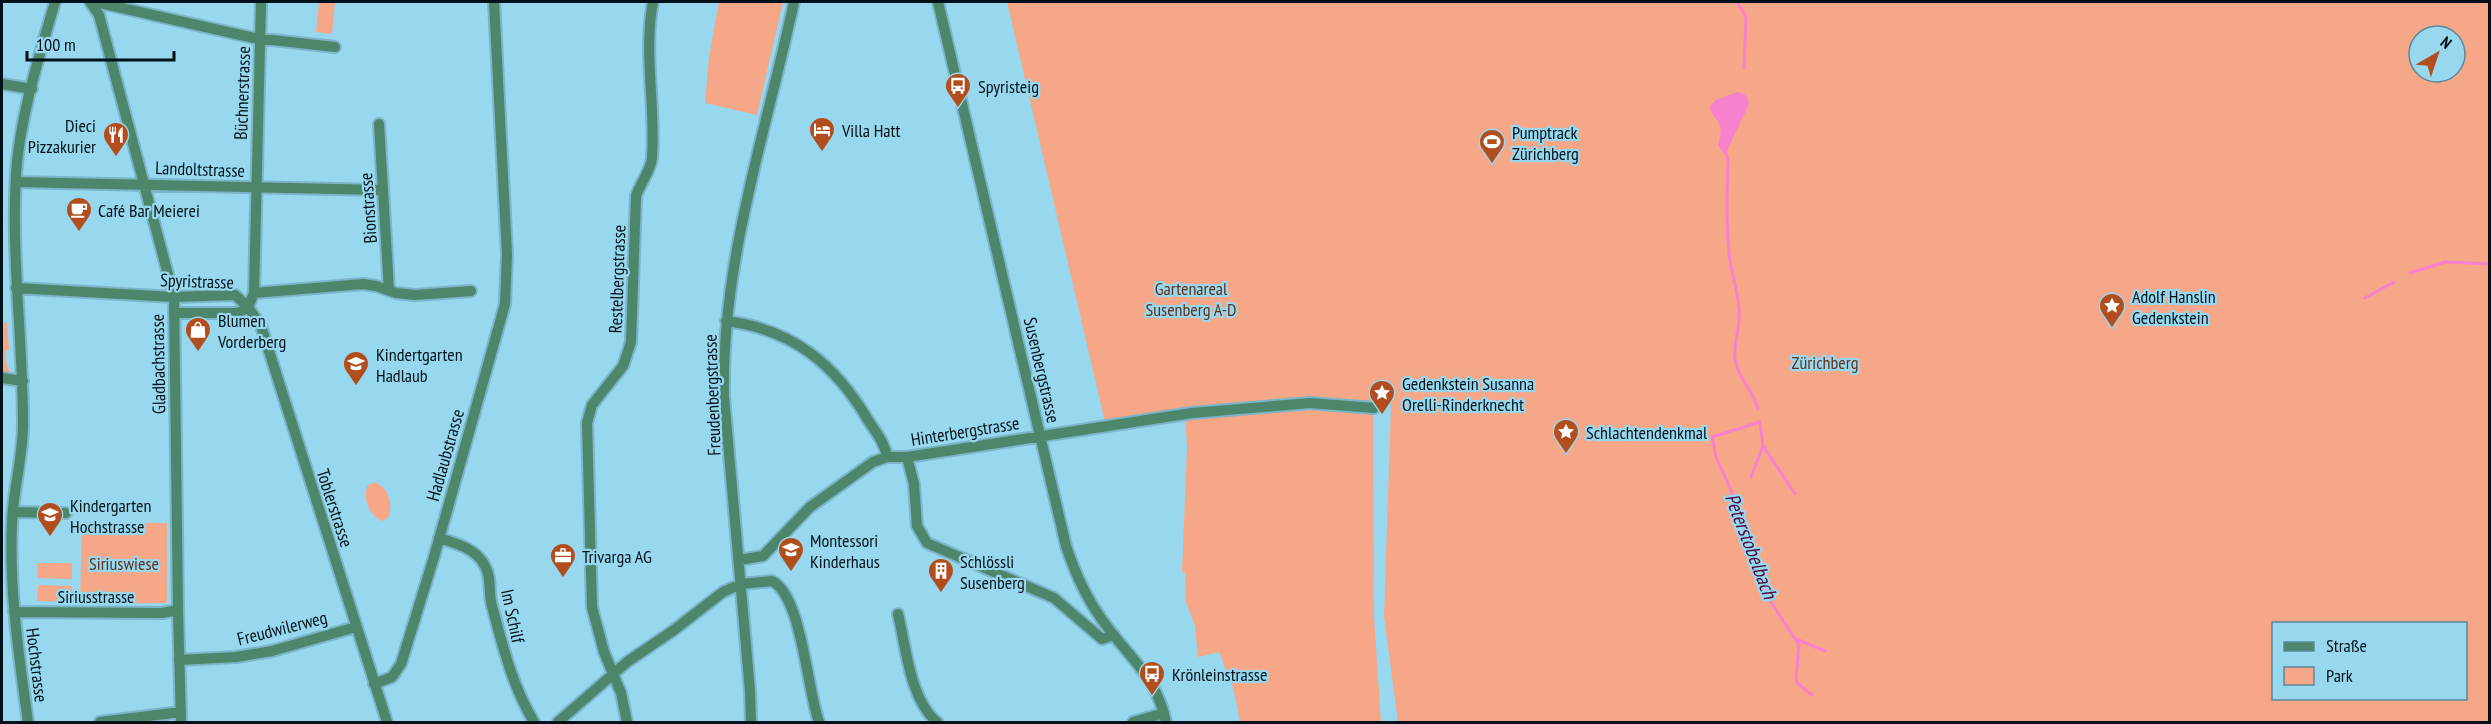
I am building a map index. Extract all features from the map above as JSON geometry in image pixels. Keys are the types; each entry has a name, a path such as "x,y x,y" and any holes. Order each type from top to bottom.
{"street":[{"name":"Hochstrasse","path":"28,723 14,612 13,512 23,429 23,381 14,230 16,182 22,131 55,2"},
{"path":"97,2 260,39 335,47"},
{"name":"Gladbachstrasse","path":"97,2 174,297 181,717"},
{"name":"Büchnerstrasse","path":"254,293 261,2"},
{"name":"Hadlaubstrasse","path":"374,684 392,676 401,664 501,320 507,287 494,2"},
{"name":"Restelbergstrasse","path":"627,723 621,693 604,652 592,607 587,423 592,405 623,366 631,342 636,196 652,161 653,2"},
{"name":"Freudenbergstrasse","path":"751,723 723,361 731,276 794,2"},
{"name":"Susenbergstrasse","path":"938,2 1071,560 1091,604 1114,635 1141,665 1165,718"},
{"path":"2,84 32,89"},
{"name":"Bionstrasse","path":"379,124 388,290"},
{"name":"Landoltstrasse","path":"16,182 383,190"},
{"name":"Spyristrasse","path":"16,288 174,297 235,295 248,306 254,293 363,284 415,295 471,291"},
{"path":"174,313 238,313 248,306"},
{"name":"Toblerstrasse","path":"248,306 261,326 386,722"},
{"path":"726,321 773,331 809,351 839,380 858,404 882,444 887,457"},
{"path":"2,378 23,381"},
{"name":"Hinterbergstrasse","path":"739,560 763,556 810,507 873,462 887,457 907,457 1192,413 1273,405 1330,403 1374,408"},
{"path":"907,457 914,484 917,526 927,543 1054,598 1102,639 1114,635"},
{"path":"13,512 66,513"},
{"name":"Im Schilf","path":"439,538 471,550 486,566 492,608 497,617 507,664 516,689 534,723"},
{"path":"558,723 614,674 723,592 741,584 775,581 784,594 797,625 808,683 819,723"},
{"name":"Siriusstrasse","path":"14,612 162,613 178,610"},
{"path":"898,614 917,694 928,715 937,723"},
{"name":"Freudwilerweg","path":"179,660 236,657 272,651 356,627"},
{"path":"100,723 181,717"},
{"path":"1133,723 1165,718"}],"green space":[{"path":"319,2 335,2 332,34 316,32"},
{"path":"719,2 783,2 757,115 705,103 709,57"},
{"name":"Zürichberg","path":"1007,2 2489,2 2489,722 1398,722 1384,617 1391,404 1311,400 1373,413 1374,617 1381,722 1240,722 1234,691 1219,652 1198,657 1195,626 1186,602 1185,573 1182,572 1187,447 1185,410 1105,422"},
{"path":"7,322 9,349 5,352 7,367 10,371 7,375 2,374 2,329"},
{"path":"375,482 383,488 390,501 389,516 383,521 378,519 368,507 367,486"},
{"name":"Siriuswiese","path":"82,522 167,523 167,603 80,604"},
{"path":"38,563 72,563 72,579 37,578"},
{"path":"38,585 72,586 72,602 37,601"}],"shaded area":[{"path":"1737,92 1746,96 1749,104 1725,155 1718,145 1721,131 1719,123 1709,107 1716,100"}],"waterway":[{"name":"Peterstobelbach","path":"1737,2 1746,17 1744,68"},
{"name":"Peterstobelbach","path":"1726,152 1729,254 1739,315 1735,359 1739,373 1758,409"},
{"path":"2410,273 2445,262 2490,264"},
{"path":"2365,298 2394,282"},
{"name":"Peterstobelbach","path":"1751,477 1763,446 1760,422 1712,437 1716,457 1730,488 1767,596 1799,645 1797,683 1812,695"},
{"path":"1763,446 1795,494"},
{"path":"1796,639 1825,651"}],"place":[{"name":"Spyristeig","path":"958,109"},
{"name":"Villa Hatt","path":"822,153"},
{"name":"Dieci Pizzakurier","path":"116,158"},
{"name":"Pumptrack Zürichberg","path":"1492,165"},
{"name":"Café Bar Meierei","path":"79,233"},
{"name":"Adolf Hanslin Gedenkstein","path":"2112,329"},
{"name":"Blumen Vorderberg","path":"198,353"},
{"name":"Kindertgarten Hadlaub","path":"356,387"},
{"name":"Gedenkstein Susanna Orelli-Rinderknecht","path":"1382,416"},
{"name":"Schlachtendenkmal","path":"1566,455"},
{"name":"Kindergarten Hochstrasse","path":"50,538"},
{"name":"Montessori Kinderhaus","path":"791,573"},
{"name":"Trivarga AG","path":"563,579"},
{"name":"Schlössli Susenberg","path":"941,594"},
{"name":"Krönleinstrasse","path":"1152,697"}],"park label":[{"name":"Gartenareal Susenberg A-D","path":"1191,298"}]}
